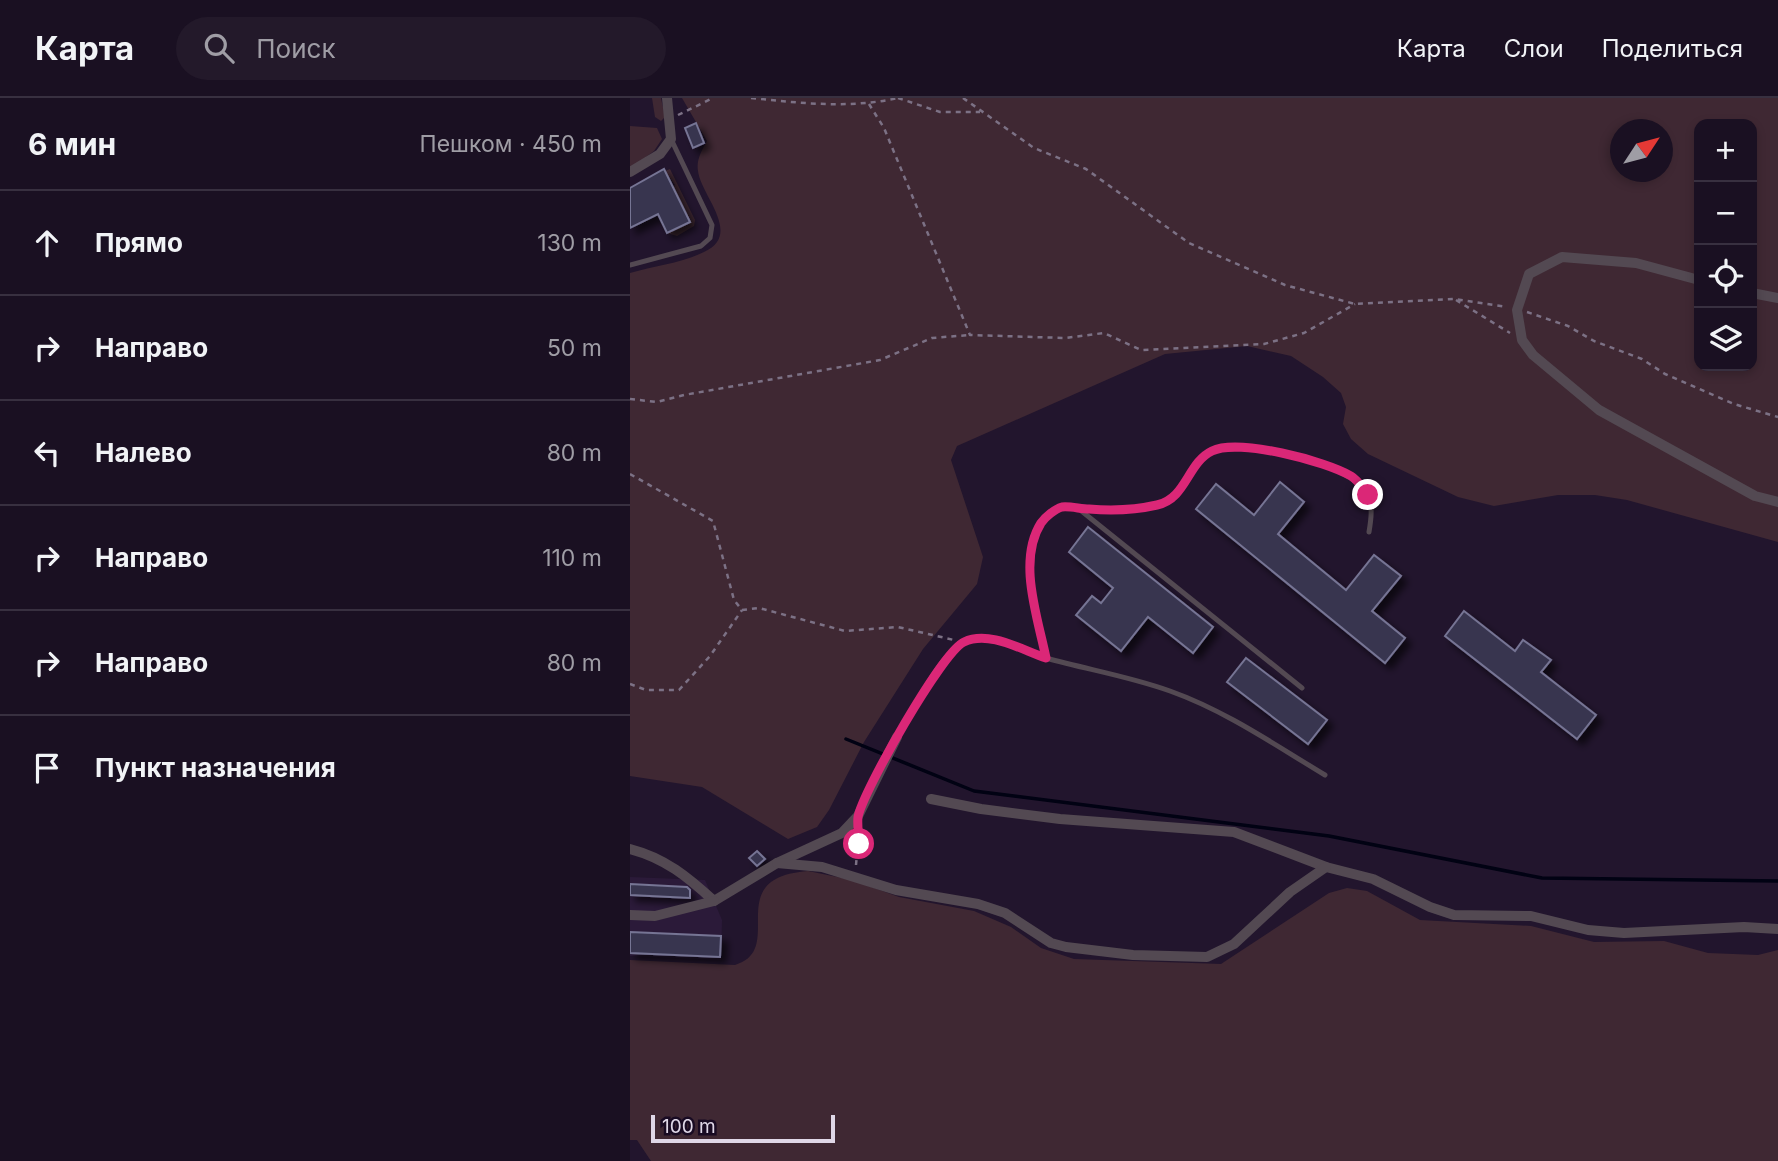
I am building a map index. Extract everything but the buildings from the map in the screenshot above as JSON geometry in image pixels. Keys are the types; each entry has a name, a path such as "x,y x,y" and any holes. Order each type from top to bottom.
{"street":[{"path":"630,172 660,154 671,139 667,98"},
{"path":"1694,279 1636,263 1562,257 1529,274 1517,310 1522,340 1533,355 1599,410 1755,496 1778,502"},
{"path":"1757,294 1778,298"},
{"path":"630,915 655,916 714,901 777,863 842,832 858,816 897,737"},
{"path":"930,799 981,809 1060,819 1234,832 1326,867 1373,879 1430,907 1454,915 1531,916 1588,930 1624,933 1744,927 1778,929"},
{"path":"630,849 657,857 686,875 714,901"},
{"path":"777,863 822,867 896,890 978,904 1005,913 1051,943 1066,947 1185,957 1207,957 1234,944 1290,892 1326,867"}],"lane":[{"path":"630,265 701,246 710,238 712,225 671,139"},
{"path":"1046,658 1033,595 1031,561 1034,538 1042,521 1063,507 1141,509 1163,504 1179,493 1198,461 1213,450 1229,447 1311,458 1353,477 1368,495 1372,513 1369,532"},
{"path":"1079,509 1302,688"},
{"path":"897,737 944,661 962,642 982,637 1046,658 1099,668 1173,692 1236,720 1325,775"}],"path":[{"path":"670,117 713,98"},
{"path":"751,98 824,106 869,104 898,98 940,112 982,111"},
{"path":"963,98 1034,148 1086,169 1131,200 1143,212 1206,253 1285,285 1337,302 1355,304 1454,299 1495,303 1568,326 1594,341 1642,359 1665,374 1734,404 1778,417"},
{"path":"869,104 884,128 971,335"},
{"path":"1454,299 1522,340"},
{"path":"630,399 657,402 880,359 932,338 971,335 1065,338 1104,333 1141,350 1264,344 1304,333 1355,304"},
{"path":"630,474 713,520 734,600 742,610"},
{"path":"630,684 646,690 679,690 710,656 742,610 759,608 845,631 898,627 943,635 962,642"},
{"path":"855,876 859,844 858,816"}],"shaded area":[{"path":"652,98 661,98 665,117 661,121 655,117"},
{"path":"682,98 1778,98 1778,542 1627,500 1595,495 1558,495 1494,506 1458,497 1368,454 1351,439 1343,424 1346,407 1341,393 1323,377 1291,356 1247,346 1165,354 957,446 951,460 983,557 977,584 923,649 864,742 829,810 817,827 788,839 702,787 630,776 630,273 687,259 715,244 720,235 720,225 701,181 698,167 707,141"},
{"path":"630,126 657,128 662,139 654,151 630,169"},
{"path":"670,169 695,220 694,226 677,236 667,233 689,222 673,187 675,185 665,171"},
{"path":"808,871 852,880 899,897 974,911 1011,927 1041,948 1074,959 1221,964 1329,893 1347,888 1367,891 1420,920 1531,926 1594,942 1664,941 1708,953 1758,955 1778,950 1778,1161 651,1161 637,1140 630,1140 630,960 735,965 750,957 756,945 760,900 766,886 781,876"},
{"path":"630,877 705,880 722,920 721,960 630,956"}],"waterway":[{"path":"846,739 974,791 1329,836 1542,878 1778,881"}],"route":[{"path":"859,844 858,816 897,737 944,661 962,642 982,637 1046,658 1033,595 1031,561 1034,538 1042,521 1051,513 1063,507 1124,510 1163,504 1179,493 1198,461 1213,450 1229,447 1311,458 1353,477 1368,495"}]}
